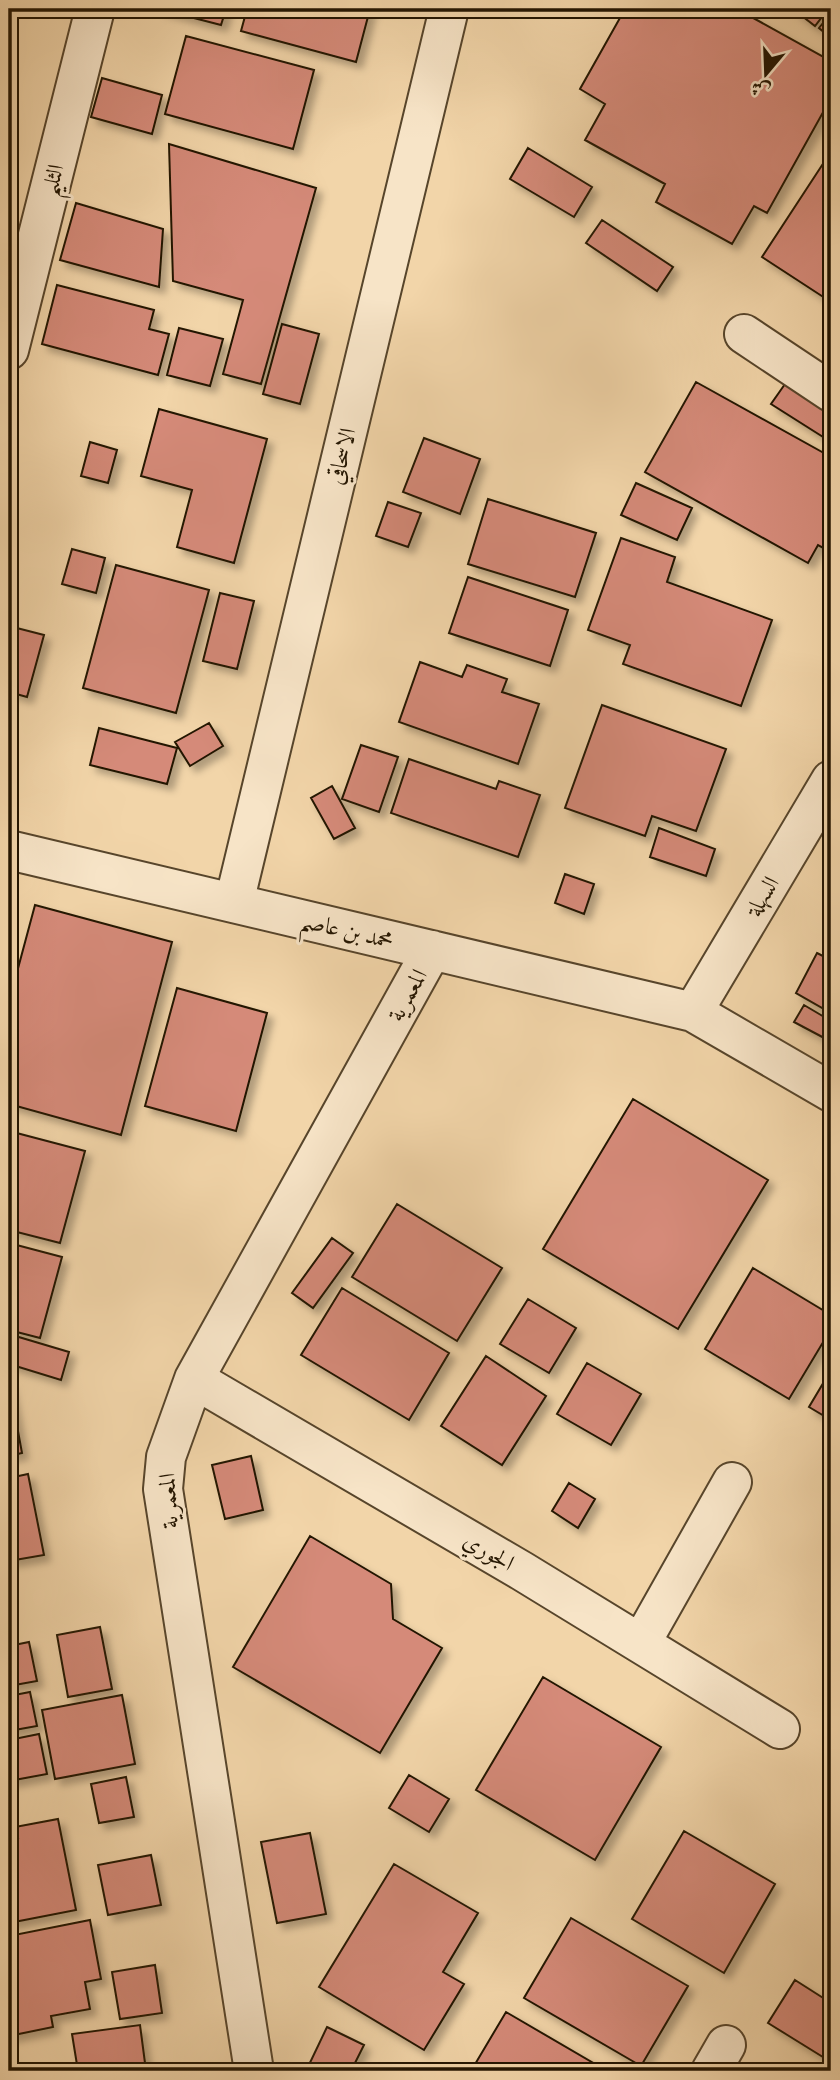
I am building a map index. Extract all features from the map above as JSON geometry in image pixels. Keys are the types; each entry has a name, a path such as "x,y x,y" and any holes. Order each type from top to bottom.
{"street":[{"name":"الثليم","path":"9,350 95,9"},
{"name":"الاسحاقي","path":"234,903 449,9"},
{"path":"744,334 831,392"},
{"name":"السهلة","path":"693,1012 831,780"},
{"name":"محمد بن عاصم","path":"9,849 693,1012 831,1091"},
{"name":"المعمرية","path":"254,2071 163,1489 166,1457 194,1378 432,950"},
{"name":"الجوري","path":"194,1378 522,1571 780,1729"},
{"path":"641,1643 732,1482"}],"building":[{"path":"159,9 226,9 221,25"},
{"path":"247,9 370,9 356,62 241,31"},
{"path":"625,9 737,9 831,61 831,98 767,213 754,206 732,244 656,202 665,184 585,140 605,104 580,89"},
{"path":"793,9 828,9 815,26"},
{"path":"831,13 831,38 819,28"},
{"path":"186,36 314,70 293,149 165,114"},
{"path":"102,78 162,95 152,134 91,117"},
{"path":"169,144 316,188 261,384 223,374 243,300 173,281"},
{"path":"528,148 592,187 574,217 510,179"},
{"path":"831,154 831,302 762,257"},
{"path":"76,203 163,229 159,287 60,260"},
{"path":"602,220 673,267 657,291 586,243"},
{"path":"57,285 154,310 149,329 169,334 158,375 42,344"},
{"path":"282,324 319,334 300,404 263,394"},
{"path":"179,328 223,339 210,386 167,375"},
{"path":"696,382 831,457 831,552 818,545 808,563 645,472"},
{"path":"785,384 831,413 831,442 771,404"},
{"path":"159,409 267,439 234,563 177,547 192,490 141,476"},
{"path":"424,438 480,459 460,514 403,492"},
{"path":"90,442 117,450 108,483 81,476"},
{"path":"636,483 692,508 677,540 621,515"},
{"path":"488,499 596,533 575,597 468,564"},
{"path":"388,502 421,513 408,547 376,536"},
{"path":"621,538 675,557 667,582 772,620 741,706 623,664 630,645 588,630"},
{"path":"72,549 105,558 96,593 62,584"},
{"path":"116,565 209,590 176,713 83,688"},
{"path":"468,577 568,610 550,666 449,633"},
{"path":"220,593 254,601 237,669 203,661"},
{"path":"9,626 44,635 27,697 9,692"},
{"path":"420,662 462,677 467,665 507,679 502,692 539,704 518,764 399,722"},
{"path":"602,705 726,749 696,831 652,816 645,836 565,808"},
{"path":"209,723 223,746 190,766 175,742"},
{"path":"99,728 177,748 167,784 90,765"},
{"path":"361,745 398,757 379,812 342,799"},
{"path":"409,759 496,789 499,781 540,795 518,857 391,813"},
{"path":"332,786 355,828 334,839 311,798"},
{"path":"659,828 715,849 706,876 650,857"},
{"path":"565,874 594,884 584,914 555,903"},
{"path":"35,905 172,942 121,1135 9,1104 9,1002"},
{"path":"817,953 831,960 831,1013 796,993"},
{"path":"177,988 267,1013 236,1131 145,1106"},
{"path":"804,1005 831,1021 828,1040 794,1022"},
{"path":"633,1099 768,1180 678,1329 543,1249"},
{"path":"9,1131 85,1151 60,1243 9,1230"},
{"path":"397,1204 502,1268 457,1341 352,1277"},
{"path":"332,1238 353,1253 313,1308 292,1293"},
{"path":"9,1243 62,1257 40,1338 9,1330"},
{"path":"753,1268 831,1315 831,1329 789,1399 705,1349"},
{"path":"342,1288 449,1353 409,1420 301,1355"},
{"path":"528,1299 576,1328 549,1373 500,1344"},
{"path":"12,1335 69,1352 61,1380 9,1364"},
{"path":"486,1356 546,1396 502,1465 441,1426"},
{"path":"587,1363 641,1394 611,1445 557,1414"},
{"path":"831,1370 831,1420 809,1407"},
{"path":"9,1382 22,1453 9,1456"},
{"path":"251,1456 263,1510 225,1519 212,1465"},
{"path":"28,1474 44,1555 9,1561 9,1478"},
{"path":"569,1483 595,1499 578,1528 552,1511"},
{"path":"310,1536 391,1584 393,1619 442,1648 380,1753 233,1667"},
{"path":"100,1627 112,1689 68,1697 57,1635"},
{"path":"29,1642 37,1681 9,1686 9,1646"},
{"path":"543,1677 661,1747 595,1860 476,1790"},
{"path":"30,1692 37,1726 9,1731 9,1696"},
{"path":"122,1695 135,1764 55,1779 42,1710"},
{"path":"39,1734 47,1774 9,1781 9,1740"},
{"path":"409,1775 449,1799 429,1832 389,1808"},
{"path":"126,1777 134,1817 99,1823 91,1784"},
{"path":"58,1819 76,1910 9,1923 9,1840 18,1838 15,1827"},
{"path":"684,1831 775,1884 724,1973 632,1919"},
{"path":"310,1833 326,1914 277,1923 261,1842"},
{"path":"151,1855 161,1905 108,1915 98,1865"},
{"path":"394,1864 478,1913 443,1972 464,1984 424,2050 319,1987"},
{"path":"571,1918 688,1986 641,2066 524,1998"},
{"path":"90,1920 101,1979 85,1982 90,2009 51,2016 53,2027 9,2036 9,1936"},
{"path":"155,1965 162,2013 120,2019 112,1972"},
{"path":"795,1980 831,2003 831,2062 768,2023"},
{"path":"506,2012 607,2071 471,2071"},
{"path":"140,2025 145,2063 78,2071 72,2034"},
{"path":"327,2027 364,2045 351,2071 306,2071"}]}
